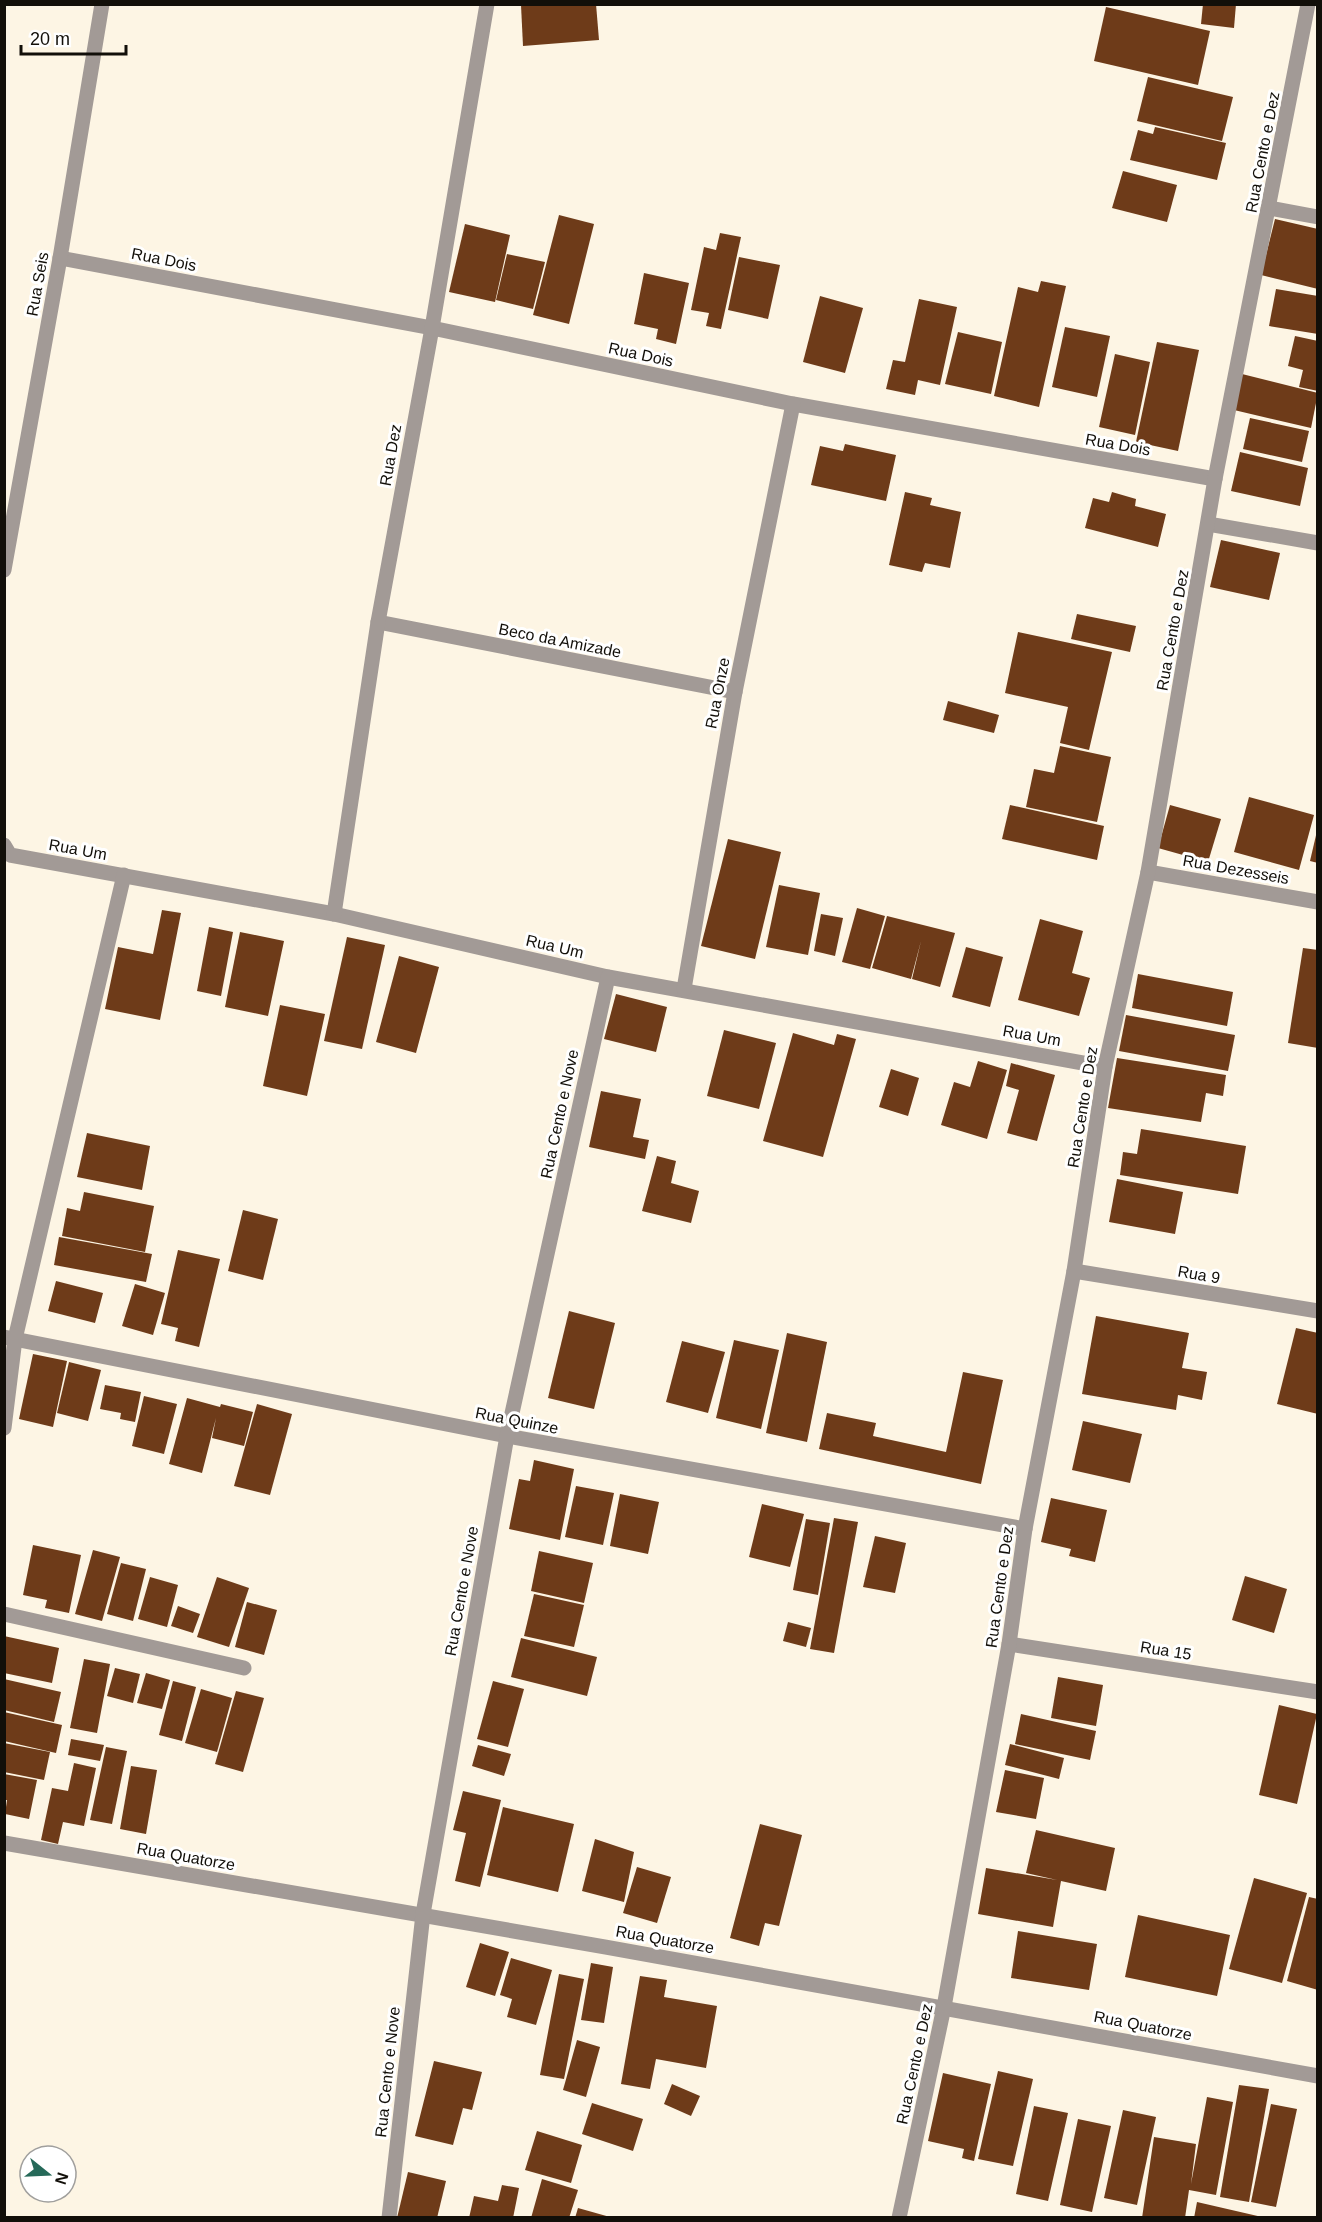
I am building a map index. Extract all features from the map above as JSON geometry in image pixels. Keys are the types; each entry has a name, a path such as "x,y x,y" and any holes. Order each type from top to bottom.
{"street":[{"name":"Rua Seis","path":"4,570 60,258 102,4"},
{"name":"Rua Dez","path":"334,914 378,622 432,328 487,4"},
{"name":"Rua Cento e Dez","path":"899,2217 945,2007 1009,1644 1025,1528 1074,1271 1105,1067 1148,872 1215,479 1308,4"},
{"path":"1269,208 1317,217"},
{"name":"Rua Dois","path":"60,258 432,328 793,404 1215,479"},
{"name":"Rua Onze","path":"684,989 735,692 793,404"},
{"path":"1208,524 1317,543"},
{"name":"Beco da Amizade","path":"378,622 735,692"},
{"name":"Rua Um","path":"6,852 334,914 608,976 1105,1067"},
{"name":"Rua Dezesseis","path":"1148,872 1317,902"},
{"path":"4,1428 10,1338 124,875"},
{"name":"Rua Cento e Nove","path":"389,2217 423,1914 507,1436 608,976"},
{"name":"Rua 9","path":"1074,1271 1317,1311"},
{"name":"Rua Quinze","path":"10,1338 507,1436 1025,1528"},
{"path":"4,1614 244,1668"},
{"name":"Rua 15","path":"1009,1644 1317,1692"},
{"name":"Rua Quatorze","path":"4,1843 423,1914 1317,2076"}],"building":[{"path":"596,4 599,40 523,46 521,5"},
{"path":"1203,4 1236,4 1234,28 1201,24"},
{"path":"1106,7 1210,31 1198,85 1094,61"},
{"path":"1148,77 1233,97 1222,141 1137,121"},
{"path":"1155,127 1226,143 1217,180 1130,160 1138,130 1153,134"},
{"path":"1123,171 1177,185 1167,222 1112,208"},
{"path":"559,215 594,224 569,324 533,315"},
{"path":"1275,219 1318,229 1318,289 1261,275"},
{"path":"465,224 510,235 495,302 449,292"},
{"path":"720,233 741,237 721,329 706,326 709,313 691,310 704,247 716,250"},
{"path":"507,254 545,262 533,309 496,300"},
{"path":"739,257 780,265 768,319 728,310"},
{"path":"644,273 689,283 676,344 656,339 658,329 634,324"},
{"path":"1041,281 1066,286 1039,407 994,396 1018,287 1038,292"},
{"path":"1276,289 1318,296 1318,334 1269,326"},
{"path":"820,296 863,308 845,373 803,362"},
{"path":"919,299 957,307 940,385 918,380 915,395 886,389 893,360 905,362"},
{"path":"1065,327 1110,336 1097,397 1052,387"},
{"path":"958,332 1002,342 991,394 945,384"},
{"path":"1295,336 1318,341 1318,391 1299,387 1303,370 1288,366"},
{"path":"1157,342 1199,350 1178,451 1136,442"},
{"path":"1115,354 1150,362 1135,435 1099,427"},
{"path":"1242,374 1318,393 1311,428 1234,410"},
{"path":"1250,418 1309,431 1302,462 1243,449"},
{"path":"845,444 896,455 886,501 811,485 820,446 843,451"},
{"path":"1240,452 1308,468 1300,506 1231,491"},
{"path":"905,492 932,498 930,505 961,512 950,568 925,563 922,572 889,565"},
{"path":"1112,492 1136,499 1135,506 1166,514 1158,547 1085,528 1093,498 1109,502"},
{"path":"1221,540 1280,553 1269,600 1210,587"},
{"path":"1077,614 1136,626 1130,652 1071,639"},
{"path":"1018,632 1112,652 1089,750 1060,743 1068,707 1005,693"},
{"path":"948,701 999,715 994,733 943,720"},
{"path":"1060,746 1111,757 1097,822 1026,807 1034,769 1054,773"},
{"path":"1249,797 1314,815 1299,870 1234,852"},
{"path":"1010,805 1104,826 1097,860 1002,839"},
{"path":"1170,805 1221,819 1208,862 1158,848"},
{"path":"1318,831 1318,863 1310,861"},
{"path":"728,839 781,852 755,959 701,946"},
{"path":"779,885 820,893 808,955 766,947"},
{"path":"857,908 885,916 870,969 842,962"},
{"path":"162,910 181,913 160,1020 105,1009 118,947 153,954"},
{"path":"821,914 843,918 835,956 814,951"},
{"path":"887,916 955,933 940,987 912,979 921,941 911,979 872,968"},
{"path":"1040,919 1083,931 1072,973 1090,978 1079,1016 1018,1000"},
{"path":"209,927 233,932 221,996 197,991"},
{"path":"240,932 284,941 268,1016 225,1007"},
{"path":"347,937 385,945 362,1049 324,1041"},
{"path":"966,947 1003,957 990,1007 952,997"},
{"path":"1303,948 1318,950 1318,1048 1288,1043"},
{"path":"399,956 439,967 416,1053 376,1042"},
{"path":"1138,974 1233,992 1227,1026 1132,1008"},
{"path":"616,994 667,1007 656,1052 604,1039"},
{"path":"280,1005 325,1014 307,1096 263,1086"},
{"path":"1126,1015 1235,1035 1228,1071 1119,1051"},
{"path":"724,1030 776,1043 759,1109 707,1096"},
{"path":"793,1033 834,1045 837,1034 856,1039 823,1157 763,1141"},
{"path":"1117,1058 1226,1075 1223,1096 1206,1093 1201,1122 1108,1108"},
{"path":"978,1061 1007,1070 987,1139 941,1125 954,1082 970,1087"},
{"path":"1011,1063 1055,1075 1037,1141 1007,1133 1019,1090 1006,1086"},
{"path":"891,1069 919,1078 908,1116 879,1107"},
{"path":"601,1091 641,1099 633,1137 649,1140 645,1159 589,1147"},
{"path":"1141,1129 1246,1146 1238,1194 1120,1175 1123,1152 1137,1154"},
{"path":"87,1133 150,1146 142,1190 77,1177"},
{"path":"657,1156 676,1161 671,1183 699,1191 691,1223 642,1211"},
{"path":"1117,1179 1183,1192 1175,1234 1109,1222"},
{"path":"84,1192 154,1206 145,1252 62,1236 67,1208 80,1211"},
{"path":"243,1210 278,1219 263,1280 228,1271"},
{"path":"59,1237 152,1254 146,1282 54,1265"},
{"path":"178,1250 220,1259 199,1347 175,1341 178,1328 161,1324"},
{"path":"56,1281 103,1293 95,1323 48,1311"},
{"path":"135,1284 165,1293 153,1335 122,1326"},
{"path":"569,1311 615,1323 594,1409 548,1398"},
{"path":"1096,1316 1189,1333 1182,1368 1207,1372 1202,1400 1178,1395 1176,1410 1082,1394"},
{"path":"1296,1328 1318,1333 1318,1414 1277,1404"},
{"path":"787,1333 827,1342 807,1442 766,1433"},
{"path":"734,1340 779,1350 761,1429 716,1418"},
{"path":"682,1341 725,1352 708,1413 666,1402"},
{"path":"33,1354 67,1361 53,1427 19,1419"},
{"path":"69,1362 101,1370 88,1421 57,1413"},
{"path":"963,1372 1003,1380 981,1484 819,1449 827,1413 876,1423 873,1436 946,1452"},
{"path":"105,1385 141,1392 135,1422 120,1419 121,1413 100,1409"},
{"path":"144,1396 177,1404 164,1454 132,1446"},
{"path":"187,1398 220,1407 221,1404 253,1412 244,1446 212,1438 216,1418 202,1473 169,1464"},
{"path":"257,1404 292,1414 270,1495 234,1486"},
{"path":"1083,1421 1142,1434 1130,1483 1072,1470"},
{"path":"534,1460 574,1469 560,1540 509,1529 519,1479 530,1481"},
{"path":"576,1486 614,1493 603,1545 565,1537"},
{"path":"620,1494 659,1502 648,1554 610,1546"},
{"path":"1051,1498 1107,1510 1095,1562 1069,1556 1071,1549 1041,1542"},
{"path":"762,1504 804,1514 790,1567 749,1557"},
{"path":"834,1518 858,1522 834,1653 810,1649"},
{"path":"806,1519 830,1523 818,1595 793,1590"},
{"path":"875,1536 906,1543 895,1593 863,1587"},
{"path":"33,1545 81,1555 69,1613 45,1608 47,1600 23,1595"},
{"path":"93,1550 120,1557 102,1621 75,1614"},
{"path":"539,1551 593,1563 584,1603 531,1591"},
{"path":"121,1563 146,1569 133,1621 107,1614"},
{"path":"1245,1576 1287,1589 1274,1633 1232,1620"},
{"path":"150,1577 178,1585 167,1627 138,1619"},
{"path":"217,1577 249,1588 229,1647 197,1637"},
{"path":"534,1594 584,1605 574,1647 524,1636"},
{"path":"247,1602 277,1610 264,1655 235,1647"},
{"path":"178,1606 200,1614 193,1633 171,1626"},
{"path":"788,1622 811,1628 806,1647 783,1641"},
{"path":"4,1636 59,1648 52,1683 4,1673"},
{"path":"521,1638 597,1657 587,1696 511,1677"},
{"path":"84,1659 110,1664 97,1733 70,1728"},
{"path":"115,1668 140,1674 133,1703 107,1696"},
{"path":"146,1673 170,1680 162,1709 137,1703"},
{"path":"1058,1677 1103,1685 1096,1726 1051,1718"},
{"path":"4,1679 61,1692 54,1722 4,1710"},
{"path":"173,1681 196,1687 182,1741 159,1735"},
{"path":"493,1681 524,1689 508,1747 477,1739"},
{"path":"201,1689 232,1698 217,1752 185,1743"},
{"path":"236,1691 264,1698 243,1772 215,1764"},
{"path":"1279,1705 1317,1714 1297,1804 1259,1795"},
{"path":"4,1712 62,1725 56,1753 4,1741"},
{"path":"1021,1714 1096,1731 1090,1760 1015,1744"},
{"path":"71,1739 104,1745 100,1761 68,1755"},
{"path":"4,1743 50,1752 44,1780 4,1772"},
{"path":"1010,1744 1064,1758 1059,1779 1005,1765"},
{"path":"478,1745 511,1754 504,1776 472,1766"},
{"path":"106,1747 127,1751 112,1824 90,1820"},
{"path":"74,1763 96,1768 84,1826 63,1822 58,1844 41,1840 52,1788 68,1791"},
{"path":"131,1766 157,1770 146,1834 120,1829"},
{"path":"1005,1770 1044,1778 1036,1819 996,1812"},
{"path":"4,1774 37,1780 29,1819 5,1814 7,1800 4,1800"},
{"path":"463,1791 501,1800 480,1887 455,1881 466,1833 453,1830"},
{"path":"503,1807 574,1824 558,1892 487,1875"},
{"path":"760,1824 802,1835 779,1926 765,1923 759,1946 730,1938"},
{"path":"1036,1830 1115,1848 1106,1891 1061,1881 1053,1927 978,1914 986,1868 1057,1880 1026,1873"},
{"path":"595,1839 634,1852 624,1902 582,1891"},
{"path":"637,1867 671,1877 657,1923 623,1913"},
{"path":"1254,1878 1307,1893 1282,1983 1229,1969"},
{"path":"1309,1897 1318,1899 1318,1990 1287,1981"},
{"path":"1138,1915 1230,1935 1217,1996 1125,1977"},
{"path":"1018,1931 1097,1944 1089,1990 1011,1978"},
{"path":"480,1943 509,1952 495,1996 466,1987"},
{"path":"511,1958 552,1970 536,2025 507,2017 512,1999 500,1995"},
{"path":"591,1963 613,1967 604,2023 581,2020"},
{"path":"559,1974 584,1979 564,2079 540,2075"},
{"path":"640,1976 667,1980 664,1997 717,2006 706,2068 656,2059 650,2089 621,2084"},
{"path":"577,2040 600,2047 586,2097 563,2090"},
{"path":"434,2061 482,2072 472,2110 463,2108 453,2145 415,2136"},
{"path":"998,2071 1033,2079 1013,2166 978,2159"},
{"path":"943,2073 991,2084 974,2161 962,2158 964,2149 928,2141"},
{"path":"672,2084 700,2096 691,2116 664,2104"},
{"path":"1239,2085 1269,2089 1249,2202 1220,2197"},
{"path":"1207,2097 1233,2102 1216,2195 1189,2190 1185,2218 1142,2218 1154,2137 1196,2144 1191,2184"},
{"path":"592,2103 643,2119 633,2151 582,2134"},
{"path":"1271,2104 1297,2109 1276,2207 1251,2202"},
{"path":"1034,2106 1068,2113 1048,2201 1016,2194"},
{"path":"1123,2110 1156,2117 1137,2205 1104,2198"},
{"path":"1078,2119 1111,2126 1092,2212 1060,2205"},
{"path":"537,2131 582,2145 571,2183 525,2170"},
{"path":"408,2172 446,2181 437,2218 397,2218"},
{"path":"542,2179 578,2190 569,2218 531,2218"},
{"path":"502,2185 519,2188 513,2218 469,2218 474,2196 498,2201"},
{"path":"1197,2202 1262,2217 1262,2218 1194,2218"},
{"path":"578,2208 610,2217 610,2218 575,2218"}]}
